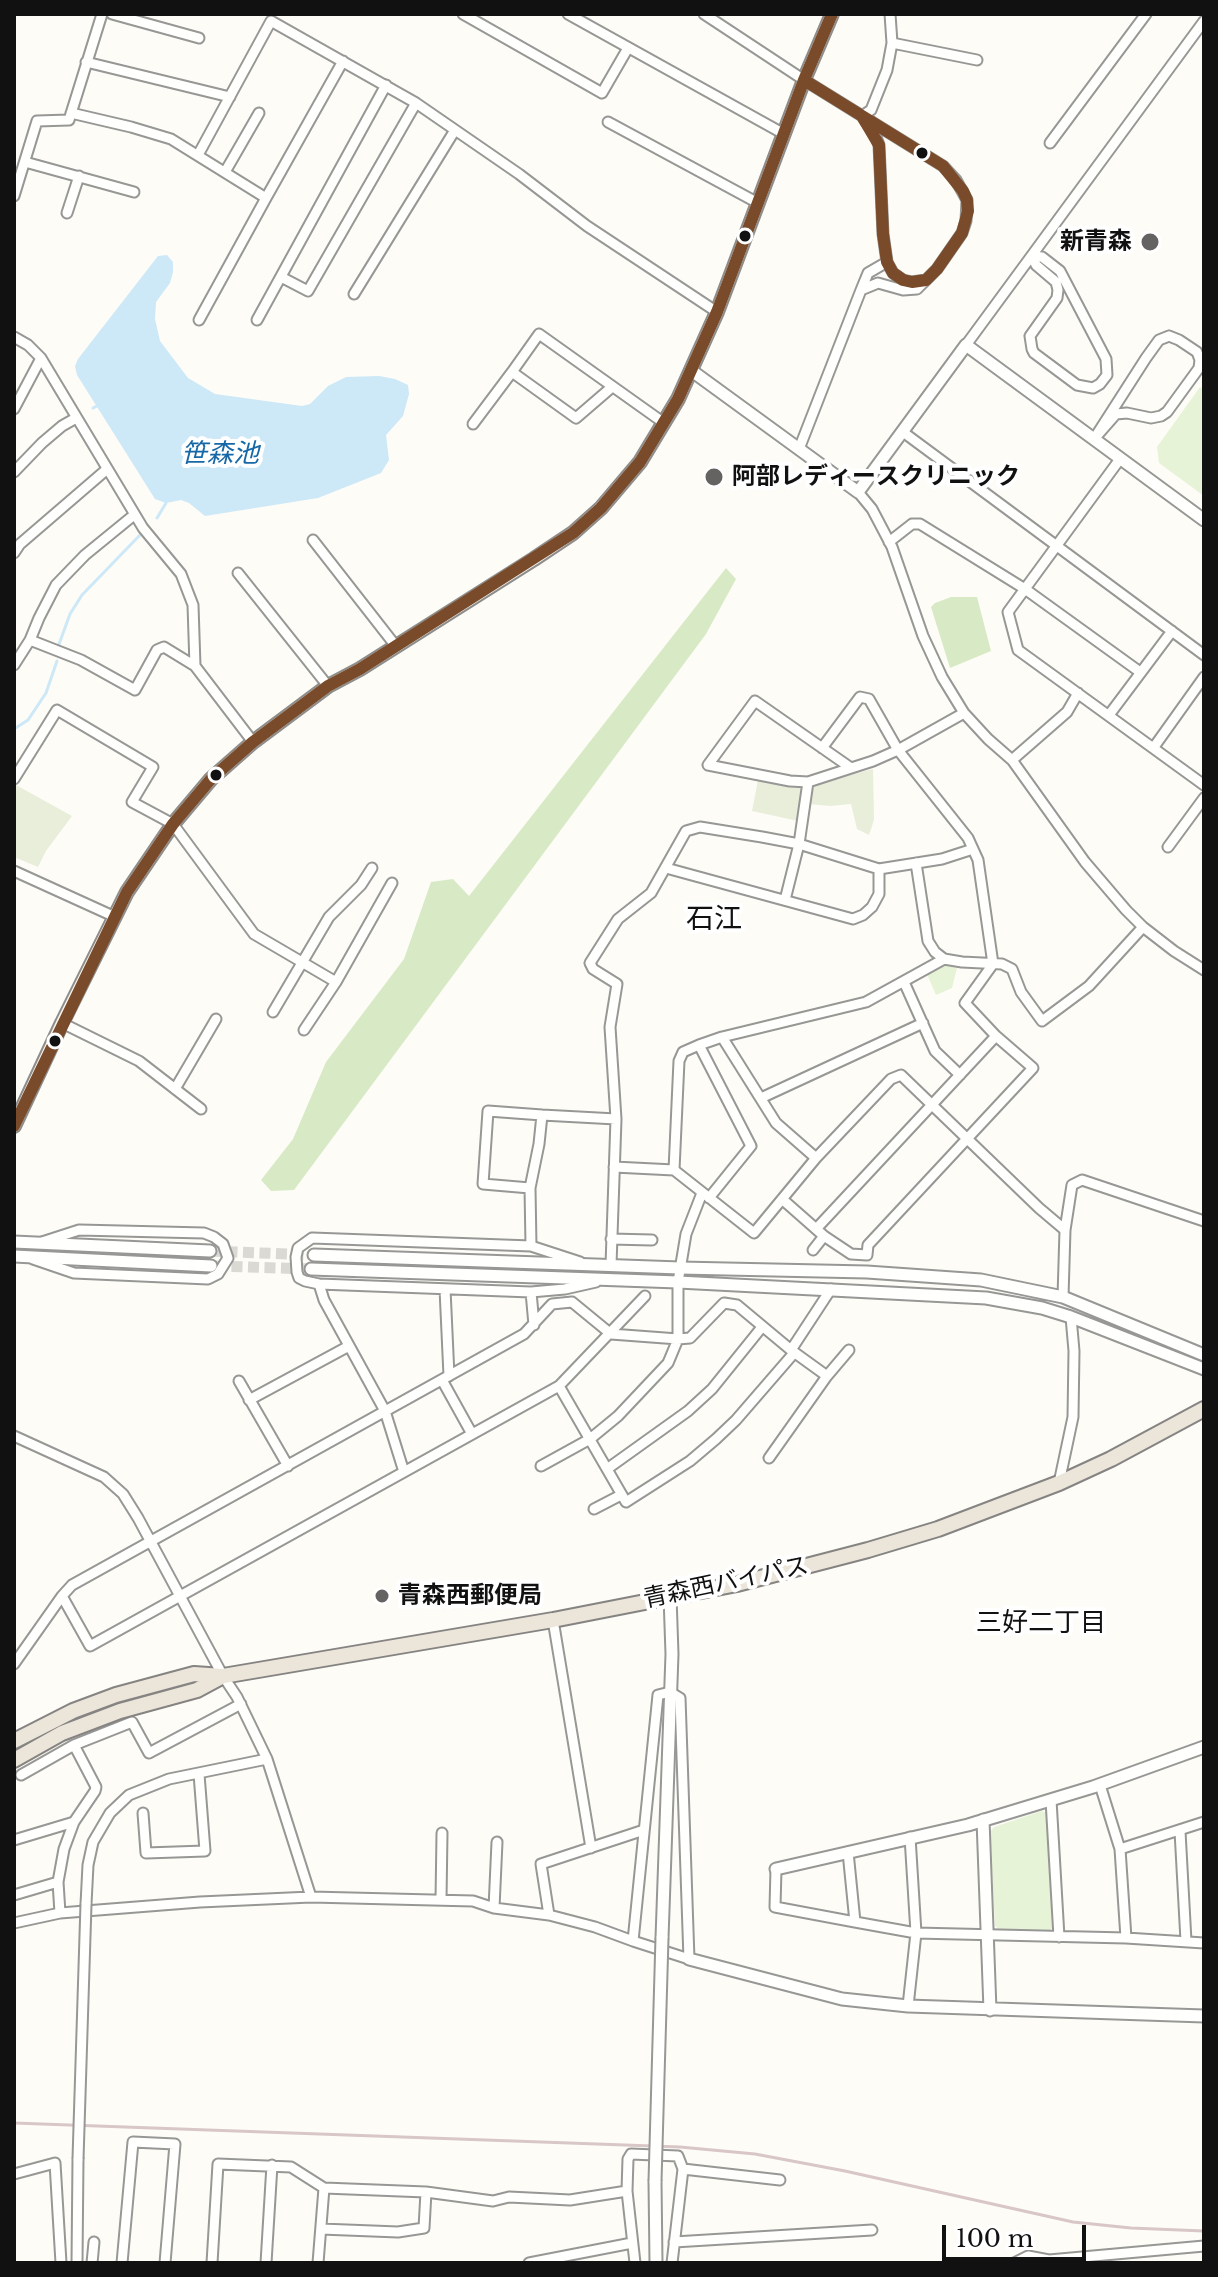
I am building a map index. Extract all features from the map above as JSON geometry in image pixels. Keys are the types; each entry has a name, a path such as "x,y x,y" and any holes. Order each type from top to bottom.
{"highway":[{"name":"青森西バイパス","path":"14,1741 73,1711 116,1695 194,1674 223,1676 553,1620 737,1584 868,1550 938,1529 1059,1483 1204,1409"},
{"name":"青森西バイパス","path":"17,1758 62,1733 120,1711 197,1690 223,1676"}],"main road":[{"path":"14,1126 20,1099 62,1023 113,916 173,824 211,779 253,742 328,686 360,669 573,533 601,508 640,462 692,371 832,14"}],"street":[{"path":"14,196 37,121 69,120 102,14"},
{"path":"112,14 199,38"},
{"path":"463,14 602,93 628,48"},
{"path":"568,14 784,134"},
{"path":"704,14 943,166 956,180 967,200 966,221 962,233 937,269 917,289 903,290 878,283 861,290"},
{"path":"862,116 871,110 887,70 892,43 890,14"},
{"path":"1050,143 1146,14"},
{"path":"198,155 271,21 416,103 587,226 717,312"},
{"path":"858,492 1202,28"},
{"path":"892,43 977,60"},
{"path":"199,320 343,61"},
{"path":"86,62 230,97"},
{"path":"257,320 386,85"},
{"path":"281,277 308,291 416,103"},
{"path":"71,113 171,139 266,198"},
{"path":"225,172 259,113"},
{"path":"862,116 879,145 887,262 893,273 903,280 926,280"},
{"path":"608,122 758,203"},
{"path":"354,294 455,130"},
{"path":"25,162 134,192"},
{"path":"67,213 79,176"},
{"path":"1032,256 1042,257 1060,271 1106,359 1107,375 1093,388 1077,385 1032,349 1030,336 1057,298 1058,290 1056,282 1036,265 1032,256"},
{"path":"799,449 868,273 887,262"},
{"path":"473,424 539,334 664,423"},
{"path":"1169,336 1197,352 1199,368 1167,412 1151,418 1116,414 1094,439 1159,340 1169,336"},
{"path":"14,337 41,358 134,515 181,574 193,605 195,666"},
{"path":"966,345 1204,520"},
{"path":"14,409 41,358"},
{"path":"692,371 858,492 872,509 889,542 923,636 942,677 964,713 1012,760 1085,862 1143,927 1204,970"},
{"path":"512,372 576,418 612,387"},
{"path":"14,472 42,443 76,418"},
{"path":"903,432 1204,655"},
{"path":"1120,459 1008,612 1018,650 1204,785"},
{"path":"14,553 20,544 106,470"},
{"path":"14,665 30,640 56,585 85,555 134,515"},
{"path":"889,542 912,524 920,524 1025,589 1140,672"},
{"path":"313,540 395,645"},
{"path":"238,573 328,686"},
{"path":"1109,715 1172,631"},
{"path":"30,640 81,660 135,690 157,650 164,647 195,666 253,742"},
{"path":"1154,747 1204,677"},
{"path":"1012,760 1067,712 1078,693"},
{"path":"822,748 860,697 869,699 898,750 968,838 978,860 993,964 965,1003 996,1036 1033,1068 868,1245 867,1272"},
{"path":"851,768 755,701 708,765 808,782 851,768 898,750 964,713"},
{"path":"14,779 57,710 153,767 132,802 173,824 254,934 336,982"},
{"path":"785,900 799,844 808,782"},
{"path":"1168,847 1204,798"},
{"path":"611,1265 616,1119 610,1027 617,984 593,969 590,963 618,919 651,893 686,831 700,827 799,844 879,869 942,859 973,849"},
{"path":"916,863 928,941 935,952 944,959 1002,964 1012,969 1021,992 1042,1021 1089,986 1143,927"},
{"path":"273,1012 329,917 361,885 372,868"},
{"path":"666,868 853,919 872,907 879,894 879,869"},
{"path":"14,871 113,916"},
{"path":"304,1030 336,982 392,883"},
{"path":"674,1170 679,1061 683,1052 722,1037 866,1002 944,959"},
{"path":"904,982 935,1051 960,1075"},
{"path":"175,1089 216,1019"},
{"path":"62,1023 139,1061 201,1109"},
{"path":"761,1098 923,1023"},
{"path":"813,1250 820,1232 931,1104 996,1036"},
{"path":"722,1037 776,1123 816,1158"},
{"path":"541,1466 590,1439 618,1416 668,1363 678,1339 678,1282 686,1234 706,1196 751,1146 699,1045"},
{"path":"614,1167 674,1170 754,1233 816,1158 891,1079 901,1075 1065,1230"},
{"path":"530,1188 483,1184 488,1111 616,1119"},
{"path":"531,1246 530,1188 542,1115"},
{"path":"1063,1297 1065,1230 1072,1185 1082,1180 1204,1221"},
{"path":"782,1199 851,1254 867,1255"},
{"path":"18,1256 74,1273 208,1279 218,1274 228,1258 223,1244 204,1233 79,1230 39,1243"},
{"path":"587,1264 531,1246 312,1238 298,1248 297,1272 299,1278 319,1284 531,1292 565,1289 604,1280"},
{"path":"611,1239 652,1240"},
{"path":"14,1242 210,1251"},
{"path":"314,1255 867,1272 981,1280 1063,1297 1204,1355"},
{"path":"18,1256 211,1266"},
{"path":"311,1269 678,1282 986,1298 1042,1308 1071,1317 1204,1369"},
{"path":"319,1284 324,1300 385,1411 404,1472"},
{"path":"445,1289 446,1378 472,1434"},
{"path":"559,1386 626,1502 699,1453 736,1420 793,1352 831,1289"},
{"path":"531,1292 534,1325"},
{"path":"62,1596 90,1646 559,1386 645,1296"},
{"path":"14,1664 72,1585 524,1334 552,1304 572,1302 611,1334 678,1339 690,1338 724,1303 737,1305 827,1376"},
{"path":"1059,1483 1073,1417 1071,1317"},
{"path":"607,1469 688,1411 712,1389 762,1327"},
{"path":"249,1400 349,1346"},
{"path":"769,1458 849,1350"},
{"path":"239,1381 288,1466"},
{"path":"14,1436 104,1477 123,1494 241,1704 267,1759 311,1897"},
{"path":"594,1509 621,1495"},
{"path":"656,2263 655,2181 672,1654 670,1596"},
{"path":"553,1620 591,1848"},
{"path":"633,1941 658,1695 670,1692 680,1698 689,1959"},
{"path":"21,1775 74,1745 132,1722 149,1753 241,1704"},
{"path":"60,1913 58,1882 64,1849 74,1822 96,1787 74,1745"},
{"path":"1204,1747 1100,1785 983,1820 776,1869 775,1907 916,1933 1204,1943"},
{"path":"77,2263 86,1904 93,1842 110,1813 129,1795 147,1786 267,1759"},
{"path":"143,1813 146,1853 205,1851 199,1774"},
{"path":"1100,1785 1120,1849 1126,1938"},
{"path":"1051,1800 1059,1937"},
{"path":"983,1820 990,2010"},
{"path":"14,1840 74,1822"},
{"path":"1120,1849 1204,1822"},
{"path":"549,1915 541,1864 644,1830"},
{"path":"1180,1831 1186,1941"},
{"path":"441,1900 442,1833"},
{"path":"908,2006 916,1933 910,1837"},
{"path":"494,1908 497,1842"},
{"path":"848,1852 855,1922"},
{"path":"14,1895 58,1882"},
{"path":"14,1923 60,1913 311,1897 473,1901 494,1908 549,1915 595,1927 689,1959 842,1999 990,2010 1204,2016"},
{"path":"122,2263 133,2142 175,2144 165,2263"},
{"path":"635,2263 627,2191 628,2159 631,2154 678,2156 683,2169 672,2263"},
{"path":"14,2174 55,2163 61,2263"},
{"path":"212,2263 218,2164 291,2167 324,2188 426,2192 493,2201 509,2197 570,2200 627,2191"},
{"path":"266,2263 272,2165"},
{"path":"683,2169 780,2180"},
{"path":"318,2263 324,2188"},
{"path":"321,2229 398,2232 424,2228 426,2192"},
{"path":"674,2242 872,2230"},
{"path":"93,2263 94,2242"},
{"path":"529,2263 564,2260 632,2243"},
{"path":"1014,2263 1028,2256 1049,2262 1091,2260 1204,2246"}],"green space":[{"path":"1200,387 1204,390 1204,496 1159,463 1157,447"},
{"path":"726,568 736,579 706,634 294,1190 271,1191 261,1180 293,1139 326,1062 404,959 431,882 453,879 469,896"},
{"path":"951,597 977,597 991,651 950,668 931,607"},
{"path":"873,769 874,820 869,835 857,829 851,804 809,804 810,786"},
{"path":"758,780 804,788 798,821 752,811"},
{"path":"16,785 72,816 38,867 14,857"},
{"path":"943,964 957,968 952,988 936,995 927,974"},
{"path":"1042,1811 1048,1814 1053,1927 1048,1933 1001,1931 995,1926 990,1832 994,1827"}],"water":[{"name":"笹森池","path":"167,255 173,262 173,272 170,283 156,302 155,319 160,341 188,378 215,394 302,406 310,404 328,386 346,377 379,376 408,385 409,394 403,416 386,435 389,460 381,473 318,498 205,516 181,500 166,503 155,499 77,375 75,366 158,256"}],"waterway":[{"path":"93,408 97,406"},
{"path":"157,518 166,503"},
{"path":"58,647 70,614 82,595 140,535"},
{"path":"14,729 28,720 46,693 57,661"}],"tunnel":[{"path":"210,1251 314,1255"},
{"path":"215,1266 311,1269"}],"railway":[{"path":"14,2123 680,2147 755,2154 845,2171 1073,2222 1204,2231"}],"transit line":[{"path":"14,1126 127,892 173,824 211,779 253,742 328,686 360,669 573,533 601,508 640,462 678,399 717,312 832,14"},
{"path":"804,80 943,166 963,191 968,211 962,233 926,280 903,280 893,273 887,262 879,145 862,116"}],"place":[{"name":"新青森","path":"1150,242"},
{"name":"阿部レディースクリニック","path":"714,477"},
{"name":"青森西郵便局","path":"382,1596"}],"district":[{"name":"石江","path":"714,920"},
{"name":"三好二丁目","path":"1041,1624"}]}
